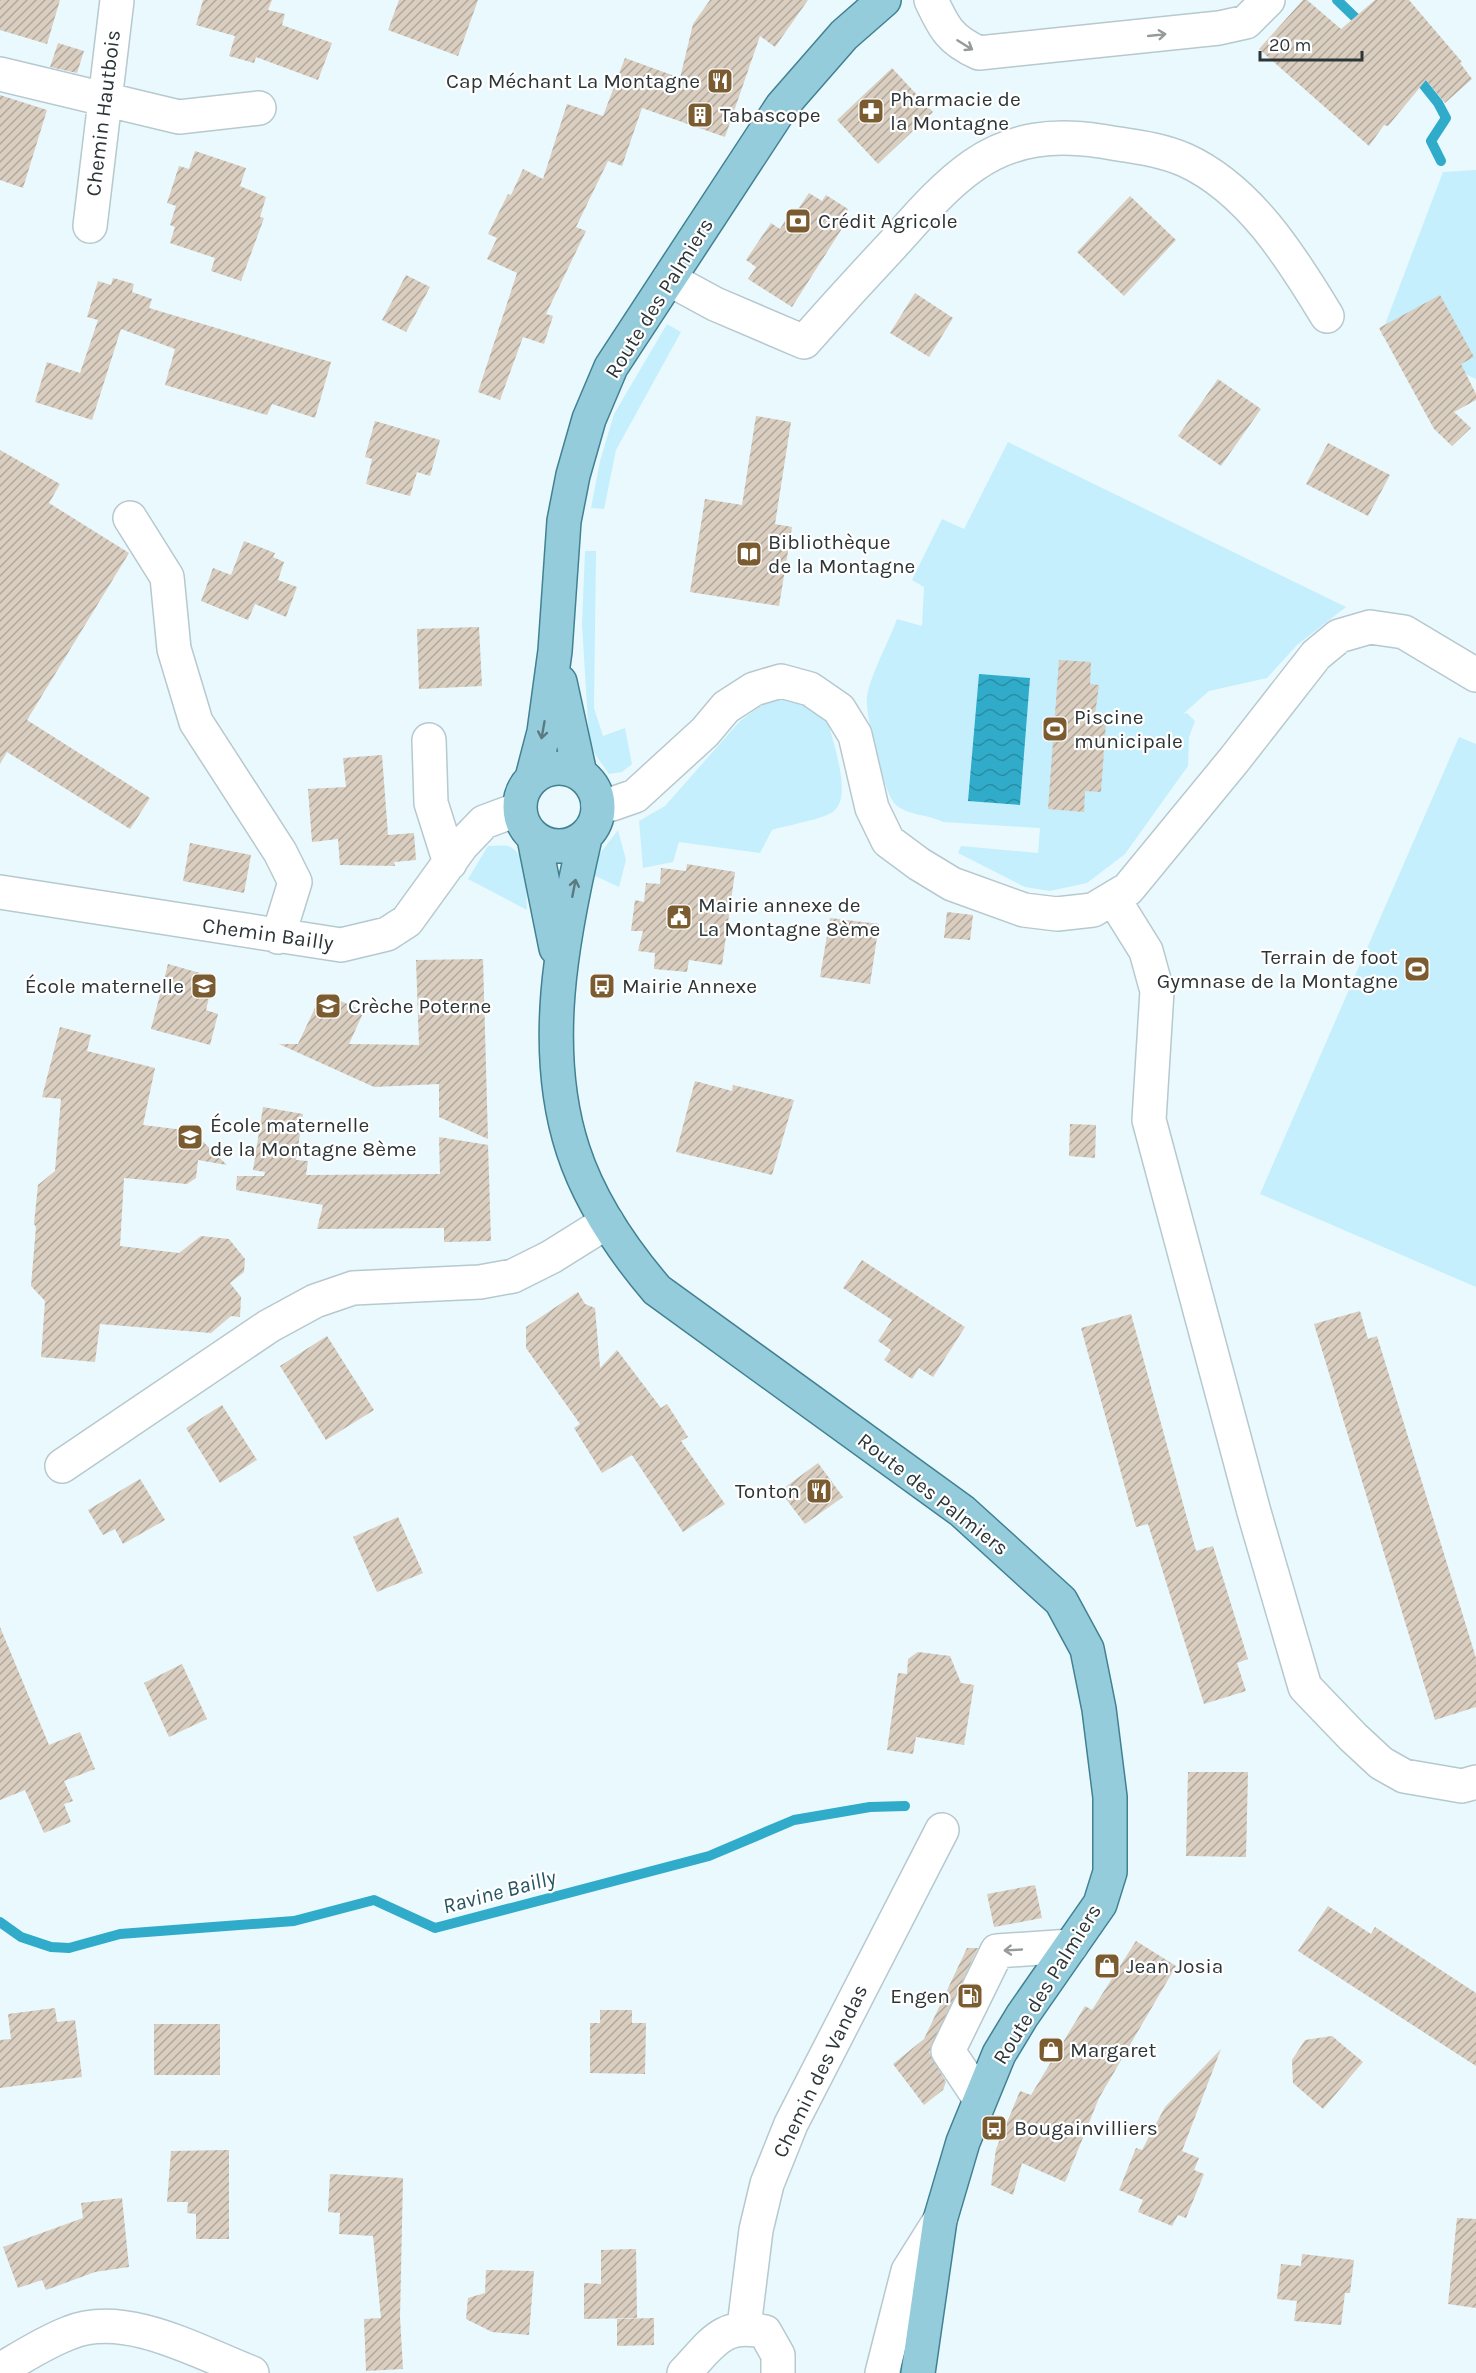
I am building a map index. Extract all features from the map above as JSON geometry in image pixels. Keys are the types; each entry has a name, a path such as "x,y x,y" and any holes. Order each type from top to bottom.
{"main road":[{"name":"Route des Palmiers","path":"532,778 544,732 555,651 563,527 573,475 589,419 611,367 782,106 844,35 884,0"},
{"name":"Route des Palmiers","path":"555,651 569,730 580,774"},
{"path":"555,768 568,768 580,774 595,792 598,805 595,823 585,838 573,845 559,847 546,845 534,838 526,831 519,809 520,798 532,778 555,768"},
{"name":"Route des Palmiers","path":"534,838 559,966"},
{"name":"Route des Palmiers","path":"585,838 559,966 558,1068 564,1113 573,1150 607,1222 626,1253 657,1290 962,1511 1061,1601 1087,1649 1099,1709 1110,1797 1110,1872 1100,1904 1022,2016 999,2054 963,2142 940,2220 918,2373"}],"street":[{"name":"Chemin Hautbois","path":"90,226 117,0"},
{"path":"931,0 944,29 962,46 979,53 1219,28 1246,22 1269,0"},
{"path":"0,74 179,117 259,108"},
{"path":"669,279 715,304 804,342 923,211 973,165 996,151 1023,141 1046,137 1074,137 1154,150 1185,160 1218,180 1245,204 1270,233 1301,273 1327,316"},
{"path":"129,518 167,577 174,649 196,722 280,852 295,882 278,937"},
{"path":"598,805 612,804 635,796 705,732 726,708 753,689 782,681 810,689 839,709 855,735 872,808 888,841 919,864 952,884 1024,910 1057,914 1093,910 1128,889 1234,760 1316,655 1339,636 1370,627 1404,632 1476,675"},
{"path":"429,740 431,803 450,863"},
{"name":"Chemin Bailly","path":"0,892 341,945 387,934 407,921 462,845 484,822 519,809"},
{"path":"1113,898 1146,951 1157,991 1149,1120 1254,1512 1305,1687 1381,1763 1404,1776 1462,1786 1476,1782"},
{"path":"62,1466 270,1326 315,1301 353,1288 480,1282 513,1276 551,1257 607,1222"},
{"name":"Chemin des Vandas","path":"744,2327 756,2230 767,2184 790,2124 942,1830"},
{"path":"980,2099 948,2051 997,1951 1071,1946"},
{"path":"882,2373 908,2271 940,2220"},
{"path":"0,2370 70,2332 106,2325 135,2327 252,2373"},
{"path":"684,2373 722,2335 744,2327 765,2332 778,2355 778,2373"}],"shaded area":[{"path":"1476,170 1476,379 1381,335 1443,172"},
{"path":"667,324 681,332 616,450 604,509 591,508 600,461 614,414"},
{"path":"1008,442 1346,607 1297,645 1267,678 1209,691 1183,714 1187,713 1195,721 1189,737 1188,766 1125,854 1087,883 1050,891 1025,887 958,853 961,846 1038,853 1040,828 943,822 901,809 896,805 891,798 881,770 867,704 872,678 897,619 922,626 924,587 912,580 942,519 964,529"},
{"path":"585,551 596,551 594,708 603,736 625,728 632,764 622,772 609,774 595,754 589,739 582,624"},
{"path":"792,699 809,706 827,718 840,767 842,793 834,811 813,820 772,830 760,853 679,842 673,862 643,868 639,821 665,806 740,721 768,701"},
{"name":"Terrain de foot Gymnase de la Montagne","path":"1459,737 1476,744 1476,1287 1260,1194"},
{"path":"618,830 626,860 619,887 591,874 598,856"},
{"path":"488,846 508,846 520,857 525,874 527,910 468,879"}],"water":[{"path":"979,674 1030,678 1020,805 968,801"}],"building":[{"path":"0,0 60,0 47,44 0,30"},
{"path":"203,0 272,0 268,10 285,14 282,25 332,43 318,80 256,57 254,63 229,56 235,36 196,25"},
{"path":"399,0 478,0 458,56 388,30"},
{"path":"710,0 808,0 775,47 760,36 725,137 642,108 622,166 608,161 576,227 586,231 546,314 553,316 544,344 523,337 500,400 478,392 517,273 487,259 497,238 488,234 508,194 511,195 523,169 543,179 567,104 603,116 625,58 680,78 693,24"},
{"path":"1303,0 1307,0 1341,29 1375,0 1409,0 1462,62 1460,63 1472,79 1445,103 1426,80 1388,126 1384,125 1369,146 1259,49"},
{"path":"58,43 84,51 77,73 50,67"},
{"path":"892,68 933,112 878,164 837,120"},
{"path":"0,95 47,110 23,188 0,180"},
{"path":"195,151 246,168 240,186 266,197 260,217 264,218 241,281 211,271 215,258 170,243 175,227 170,225 176,206 167,203 179,166 189,169"},
{"path":"809,193 822,201 826,195 848,209 848,219 792,307 748,279 756,267 746,260 771,223 780,229 788,216 792,218"},
{"path":"1130,196 1176,240 1124,296 1077,252"},
{"path":"406,275 430,287 406,332 382,320"},
{"path":"113,278 134,284 132,292 152,299 149,308 331,362 315,418 272,404 267,415 165,385 175,349 121,329 92,420 35,402 47,362 80,373 98,320 87,317 98,281 111,285"},
{"path":"915,293 953,318 929,357 890,333"},
{"path":"1440,295 1474,357 1461,364 1476,394 1476,400 1454,412 1471,428 1452,446 1434,429 1379,328"},
{"path":"1218,379 1261,409 1221,466 1178,436"},
{"path":"756,416 791,422 775,524 792,527 779,606 690,592 705,499 742,505"},
{"path":"375,421 440,440 430,476 417,472 410,496 366,484 372,459 365,457"},
{"path":"1328,443 1390,475 1368,516 1306,484"},
{"path":"0,450 60,484 49,503 129,553 27,720 150,798 130,829 7,752 0,764"},
{"path":"244,541 275,553 273,557 284,562 278,580 297,587 286,617 255,604 248,620 201,601 213,568 231,575"},
{"path":"479,627 482,686 419,689 417,629"},
{"path":"1059,660 1091,662 1090,684 1099,685 1094,722 1106,722 1101,792 1085,791 1084,812 1048,809"},
{"path":"382,755 388,835 414,833 416,860 394,862 395,866 340,865 338,839 312,842 308,789 346,787 343,758"},
{"path":"190,843 251,855 244,893 183,881"},
{"name":"Mairie annexe de La Montagne 8ème","path":"687,864 735,872 722,965 689,960 687,972 654,969 655,953 638,951 643,931 631,931 635,900 644,902 646,883 660,884 661,868 686,871"},
{"path":"947,912 973,915 970,940 944,938"},
{"path":"830,918 879,924 870,984 820,977"},
{"path":"483,959 488,1139 439,1117 439,1084 374,1087 279,1044 298,1044 322,993 364,1011 349,1044 419,1045 416,960"},
{"path":"168,964 214,977 206,1010 218,1014 210,1045 151,1029"},
{"path":"60,1027 91,1035 87,1051 155,1068 143,1125 192,1131 227,1165 198,1160 196,1178 187,1184 124,1178 120,1246 179,1253 201,1236 229,1239 245,1259 244,1272 230,1283 241,1297 240,1317 231,1316 211,1333 100,1324 95,1362 41,1357 45,1301 31,1286 36,1227 34,1224 38,1185 55,1171 61,1099 42,1097"},
{"path":"695,1081 732,1091 733,1085 794,1100 772,1175 676,1152"},
{"path":"263,1107 303,1114 296,1160 308,1161 306,1175 440,1174 439,1137 488,1145 491,1241 444,1242 444,1228 317,1229 323,1205 236,1190 237,1176 264,1176 265,1172 253,1170"},
{"path":"1070,1124 1096,1125 1095,1158 1069,1156"},
{"path":"862,1260 965,1327 933,1377 919,1368 912,1379 884,1360 891,1350 878,1341 892,1320 843,1288"},
{"path":"578,1292 585,1304 595,1308 600,1368 617,1350 661,1408 667,1404 688,1437 681,1441 725,1504 683,1532 632,1455 602,1473 574,1428 580,1424 526,1348 526,1327"},
{"path":"1360,1311 1368,1339 1377,1336 1476,1658 1476,1707 1435,1720 1314,1324"},
{"path":"1131,1314 1196,1551 1213,1546 1248,1659 1237,1663 1246,1691 1204,1704 1148,1524 1136,1527 1081,1328"},
{"path":"327,1336 374,1410 326,1440 280,1366"},
{"path":"222,1405 257,1460 220,1483 186,1428"},
{"path":"818,1463 843,1497 805,1524 780,1491"},
{"path":"140,1479 165,1520 123,1544 115,1529 103,1535 88,1510"},
{"path":"398,1517 423,1573 377,1592 353,1537"},
{"path":"0,1627 49,1745 80,1732 95,1769 64,1781 73,1801 64,1804 71,1822 44,1833 25,1790 0,1800"},
{"path":"918,1652 950,1656 961,1683 974,1685 964,1745 916,1737 913,1754 887,1750 898,1673 907,1674 908,1659"},
{"path":"182,1664 207,1719 169,1737 144,1683"},
{"path":"1188,1772 1248,1772 1246,1857 1186,1856"},
{"path":"1035,1885 1042,1918 994,1927 987,1894"},
{"path":"1328,1906 1371,1934 1375,1927 1476,1993 1476,2066 1298,1951"},
{"path":"1136,1941 1176,1966 1099,2098 1065,2182 1022,2163 1013,2195 991,2185 996,2149 1020,2091 1031,2095 1085,2006 1092,2010"},
{"path":"967,1948 978,1948 929,2052 946,2082 943,2090 924,2105 893,2064 924,2039"},
{"path":"55,2008 57,2022 75,2020 82,2077 0,2088 0,2040 11,2039 8,2014"},
{"path":"600,2010 632,2010 632,2023 646,2023 645,2074 590,2073 590,2023 600,2023"},
{"path":"154,2024 220,2024 220,2075 154,2075"},
{"path":"1332,2036 1363,2062 1323,2109 1293,2083 1292,2060 1305,2040"},
{"path":"1221,2049 1182,2151 1199,2158 1194,2170 1204,2174 1186,2218 1178,2215 1172,2226 1138,2212 1143,2200 1119,2190 1136,2148 1142,2150 1165,2107"},
{"path":"229,2150 229,2239 196,2239 196,2214 187,2213 188,2202 167,2202 171,2151"},
{"path":"330,2174 403,2178 400,2317 403,2369 366,2371 364,2319 381,2318 373,2236 339,2234 340,2213 328,2212"},
{"path":"122,2198 129,2267 95,2272 46,2290 42,2280 18,2288 3,2247 83,2218 81,2203"},
{"path":"1457,2218 1476,2219 1476,2308 1448,2304"},
{"path":"636,2249 637,2318 584,2319 584,2283 601,2284 601,2250"},
{"path":"1302,2254 1354,2260 1350,2293 1345,2293 1341,2325 1294,2321 1297,2301 1277,2299 1281,2264 1301,2266"},
{"path":"486,2270 534,2271 529,2335 492,2332 466,2319 468,2298 485,2293"},
{"path":"654,2318 654,2345 617,2346 617,2319"}],"waterway":[{"path":"1337,0 1365,27"},
{"path":"1414,73 1438,103 1446,118 1431,141 1441,161"},
{"name":"Ravine Bailly","path":"0,1922 21,1937 51,1947 69,1948 120,1934 294,1921 374,1900 435,1928 709,1856 794,1820 870,1807 905,1806"}],"place":[{"name":"Cap Méchant La Montagne","path":"720,81"},
{"name":"Pharmacie de la Montagne","path":"871,111"},
{"name":"Tabascope","path":"700,115"},
{"name":"Crédit Agricole","path":"798,221"},
{"name":"Bibliothèque de la Montagne","path":"749,554"},
{"name":"Piscine municipale","path":"1055,729"},
{"name":"Mairie annexe de La Montagne 8ème","path":"679,917"},
{"name":"Terrain de foot Gymnase de la Montagne","path":"1417,969"},
{"name":"École maternelle","path":"204,986"},
{"name":"Mairie Annexe","path":"602,986"},
{"name":"Crèche Poterne","path":"328,1006"},
{"name":"École maternelle de la Montagne 8ème","path":"190,1137"},
{"name":"Tonton","path":"819,1491"},
{"name":"Jean Josia","path":"1107,1966"},
{"name":"Engen","path":"970,1996"},
{"name":"Margaret","path":"1051,2050"},
{"name":"Bougainvilliers","path":"994,2128"}]}
